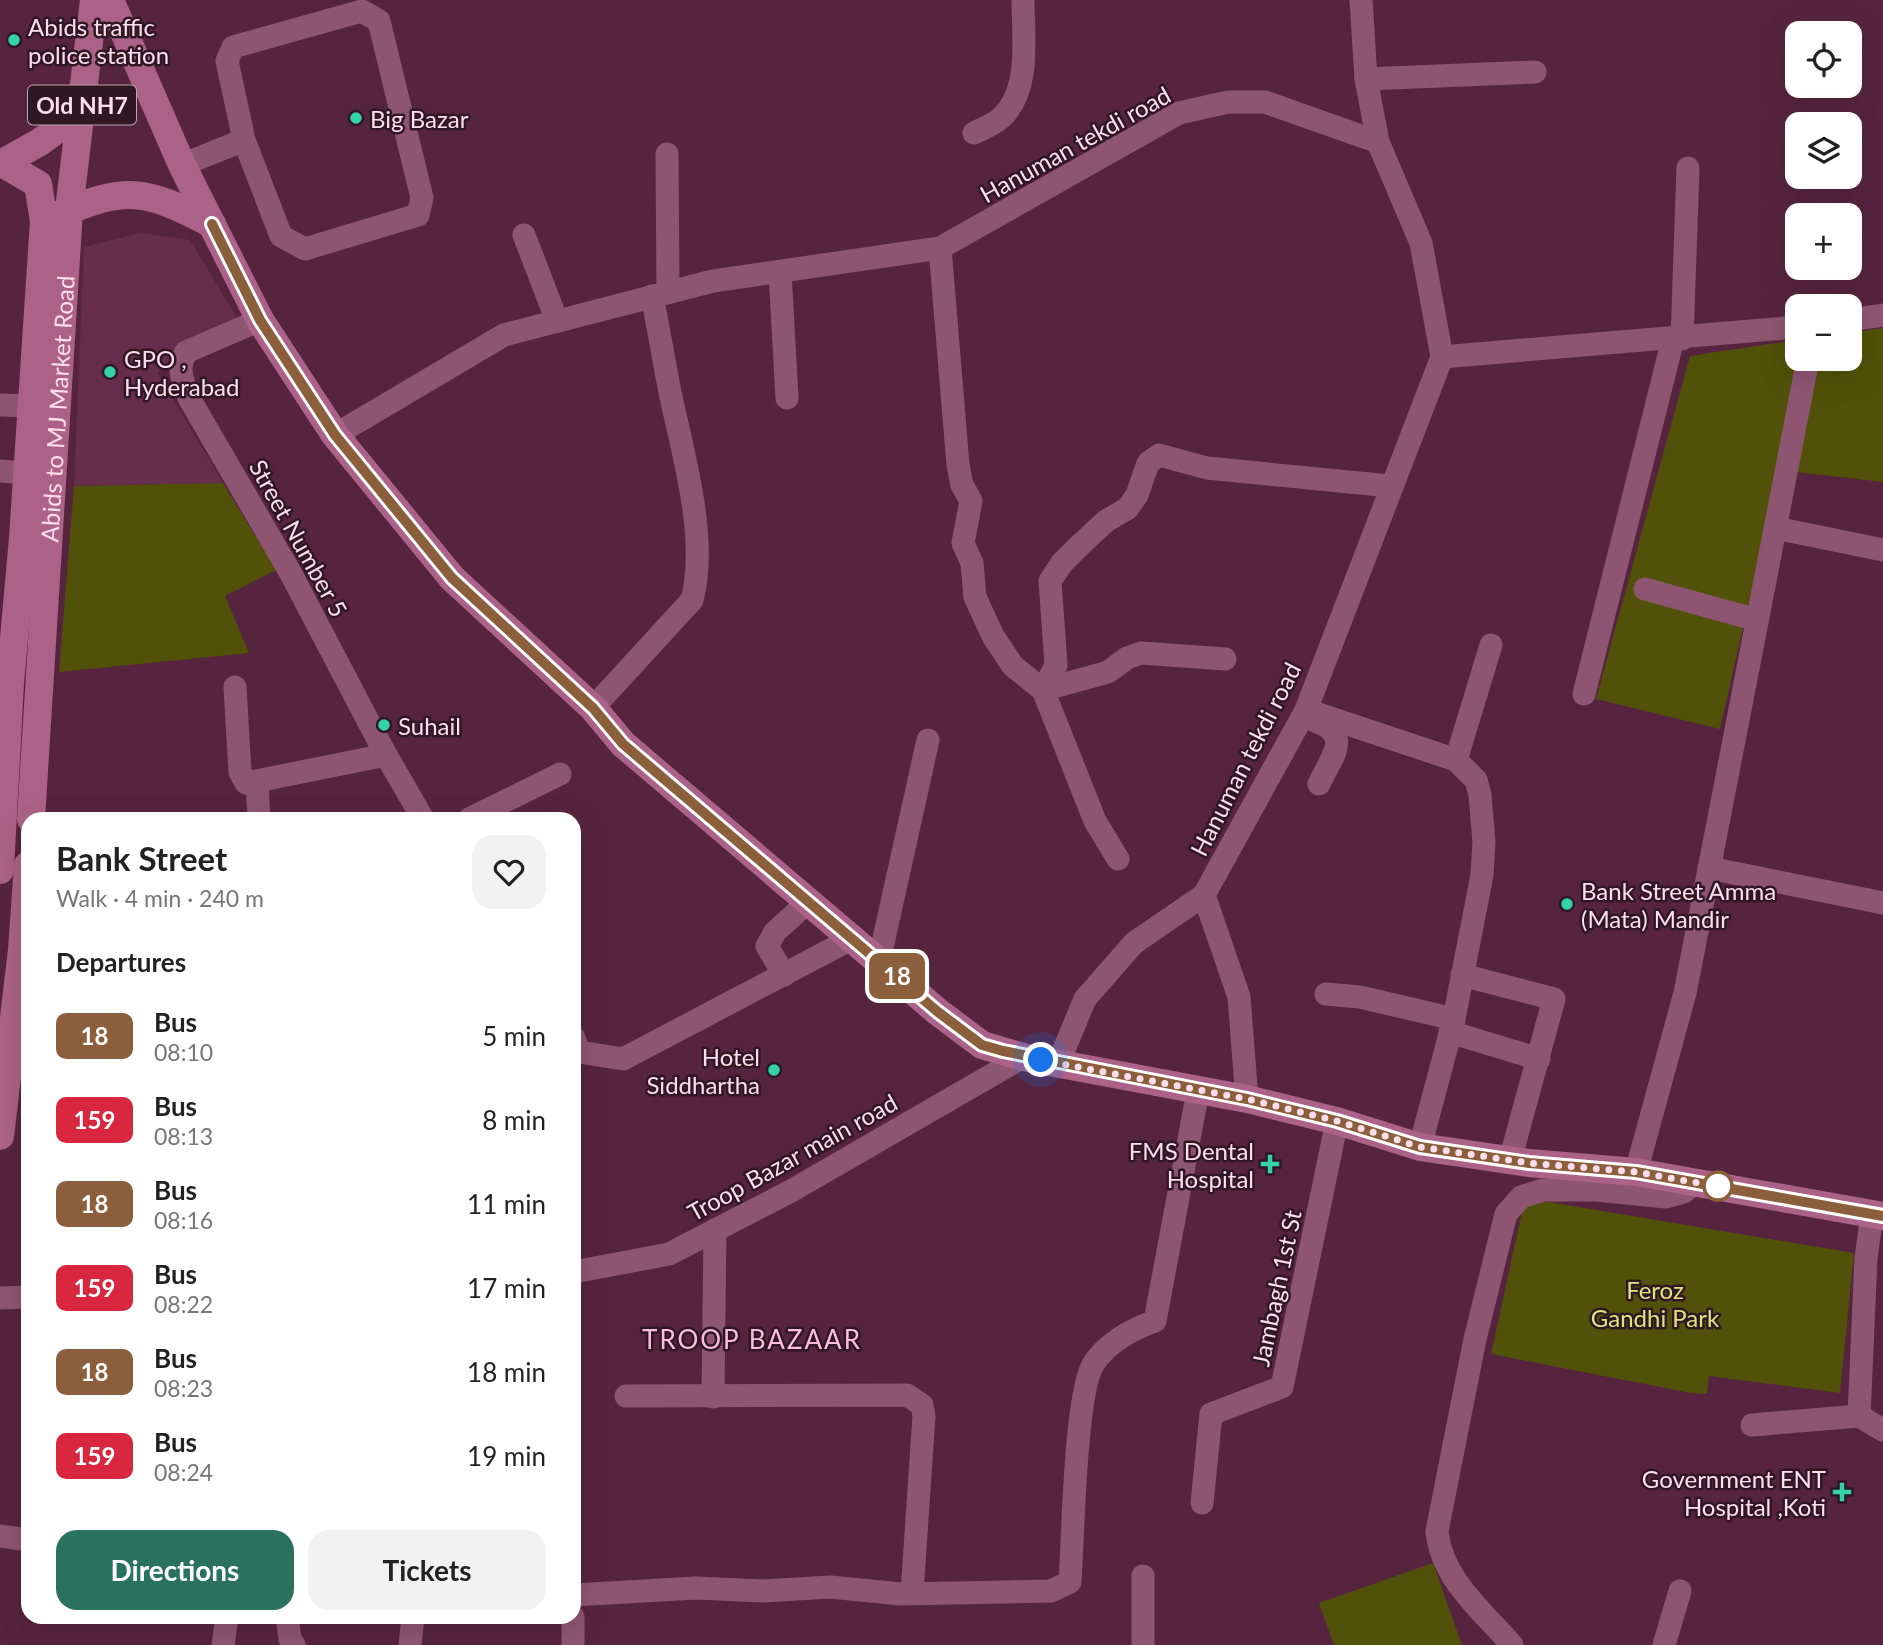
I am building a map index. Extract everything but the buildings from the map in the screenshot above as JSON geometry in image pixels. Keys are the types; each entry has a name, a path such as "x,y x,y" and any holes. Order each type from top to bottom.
{"main road":[{"name":"Abids to MJ Market Road","path":"31,812 69,210 94,0"},
{"path":"110,0 181,165 260,320 335,435 452,578 593,708 623,744 982,1045 1023,1057 1247,1099 1337,1121 1420,1147 1510,1160 1636,1172 1877,1215"},
{"path":"2,162 40,142 81,113"},
{"name":"Abids to MJ Market Road","path":"0,870 5,681 28,473 44,221 39,185 2,162"},
{"path":"44,221 118,193 148,195 212,224"},
{"path":"0,1136 21,980"}],"street":[{"path":"975,133 1002,118 1016,96 1022,72 1023,0"},
{"path":"1361,0 1366,79 1378,142 1421,243 1442,357 1785,328"},
{"path":"362,11 379,21 422,198 418,215 305,249 281,236 244,141 227,61 233,47 362,11"},
{"path":"1366,79 1535,72"},
{"name":"Hanuman tekdi road","path":"335,435 503,335 713,281 940,248 1180,113 1228,102 1265,102 1378,142"},
{"path":"181,165 244,141"},
{"path":"593,708 692,600 696,584 697,556 660,294 667,154"},
{"path":"1584,694 1677,339 1688,167"},
{"path":"524,235 557,321"},
{"path":"940,248 958,465 962,485 971,501 963,543 972,563 975,597 993,636 1013,666 1043,690 1095,821 1118,859"},
{"path":"779,272 787,398"},
{"path":"1862,319 1883,316"},
{"name":"Street Number 5","path":"260,320 186,352 180,361 181,376 189,398 290,572 419,812"},
{"name":"Hanuman tekdi road","path":"1058,1063 1085,999 1134,943 1204,895 1304,713 1442,357"},
{"path":"1636,1172 1685,993 1806,371"},
{"path":"0,405 33,406"},
{"path":"1043,690 1056,665 1050,581 1062,563 1078,547 1106,521 1128,508 1137,495 1149,463 1159,455 1207,468 1390,486"},
{"path":"0,471 28,473"},
{"path":"1775,528 1883,550"},
{"path":"1646,589 1757,620"},
{"path":"1456,760 1492,645"},
{"path":"1043,690 1108,672 1127,658 1141,653 1225,659"},
{"path":"235,687 240,772 246,783 257,783 386,755"},
{"path":"1304,713 1456,760 1476,780 1484,842 1482,875 1452,1025 1420,1147"},
{"path":"1304,713 1336,732 1337,746 1319,784"},
{"path":"879,961 928,740"},
{"path":"483,812 560,774"},
{"path":"257,783 259,812"},
{"path":"1709,868 1883,903"},
{"path":"1204,895 1239,997 1247,1099"},
{"path":"784,975 767,946 775,932 809,901"},
{"path":"581,1052 623,1059 853,938"},
{"path":"1462,975 1552,996 1555,1003 1510,1160"},
{"path":"1326,994 1360,997 1452,1025 1539,1059"},
{"name":"Troop Bazar main road","path":"581,1270 669,1255 791,1191 1023,1057"},
{"path":"581,1595 696,1588 763,1591 830,1587 912,1593 1051,1591 1070,1582 1082,1402 1093,1363 1128,1331 1155,1321 1198,1091"},
{"name":"Jambagh 1st St","path":"1202,1503 1211,1414 1282,1387 1337,1121"},
{"path":"1512,1645 1453,1577 1439,1550 1437,1531 1475,1339 1506,1214 1521,1197 1536,1192 1596,1190 1666,1197 1684,1192 1695,1182"},
{"path":"1859,1416 1866,1258 1877,1215"},
{"path":"713,1397 715,1230"},
{"path":"0,1298 21,1297"},
{"path":"626,1396 907,1395 917,1399 924,1416 912,1593"},
{"path":"1752,1425 1859,1416 1883,1430"},
{"path":"0,1536 21,1539"},
{"path":"1143,1576 1143,1645"},
{"path":"1664,1645 1680,1591"},
{"path":"223,1645 226,1624"},
{"path":"288,1624 290,1639 294,1645"},
{"path":"410,1645 412,1624"},
{"path":"573,1624 573,1645"}],"shaded area":[{"path":"140,233 190,240 240,323 157,372 223,483 74,486 84,247"}],"green space":[{"path":"1883,328 1883,482 1779,470 1720,729 1596,699 1690,356 1785,342 1785,371 1862,371 1862,331"},
{"path":"223,483 276,570 225,596 249,653 59,672 74,486"},
{"name":"Feroz Gandhi Park","path":"1525,1198 1854,1253 1840,1393 1709,1376 1707,1394 1691,1393 1491,1354"},
{"path":"1433,1563 1462,1645 1334,1645 1319,1603"}],"bus line":[{"name":"18","path":"212,224 260,320 335,435 452,578 593,708 623,744 938,1012 982,1045 1023,1057 1247,1099 1337,1121 1420,1147 1529,1163 1636,1172 1883,1216"}],"place":[{"name":"Abids traffic police station","path":"14,40"},
{"name":"Big Bazar","path":"356,118"},
{"name":"GPO , Hyderabad","path":"110,372"},
{"name":"Suhail","path":"384,725"},
{"name":"Bank Street Amma (Mata) Mandir","path":"1567,904"},
{"name":"Hotel Siddhartha","path":"774,1070"},
{"name":"FMS Dental Hospital","path":"1270,1164"},
{"name":"Government ENT Hospital ,Koti","path":"1842,1492"}],"district":[{"name":"TROOP BAZAAR","path":"752,1339"}],"route":[{"path":"1041,1060 1247,1099 1337,1121 1420,1147 1529,1163 1636,1172 1727,1188 1718,1186"}]}
